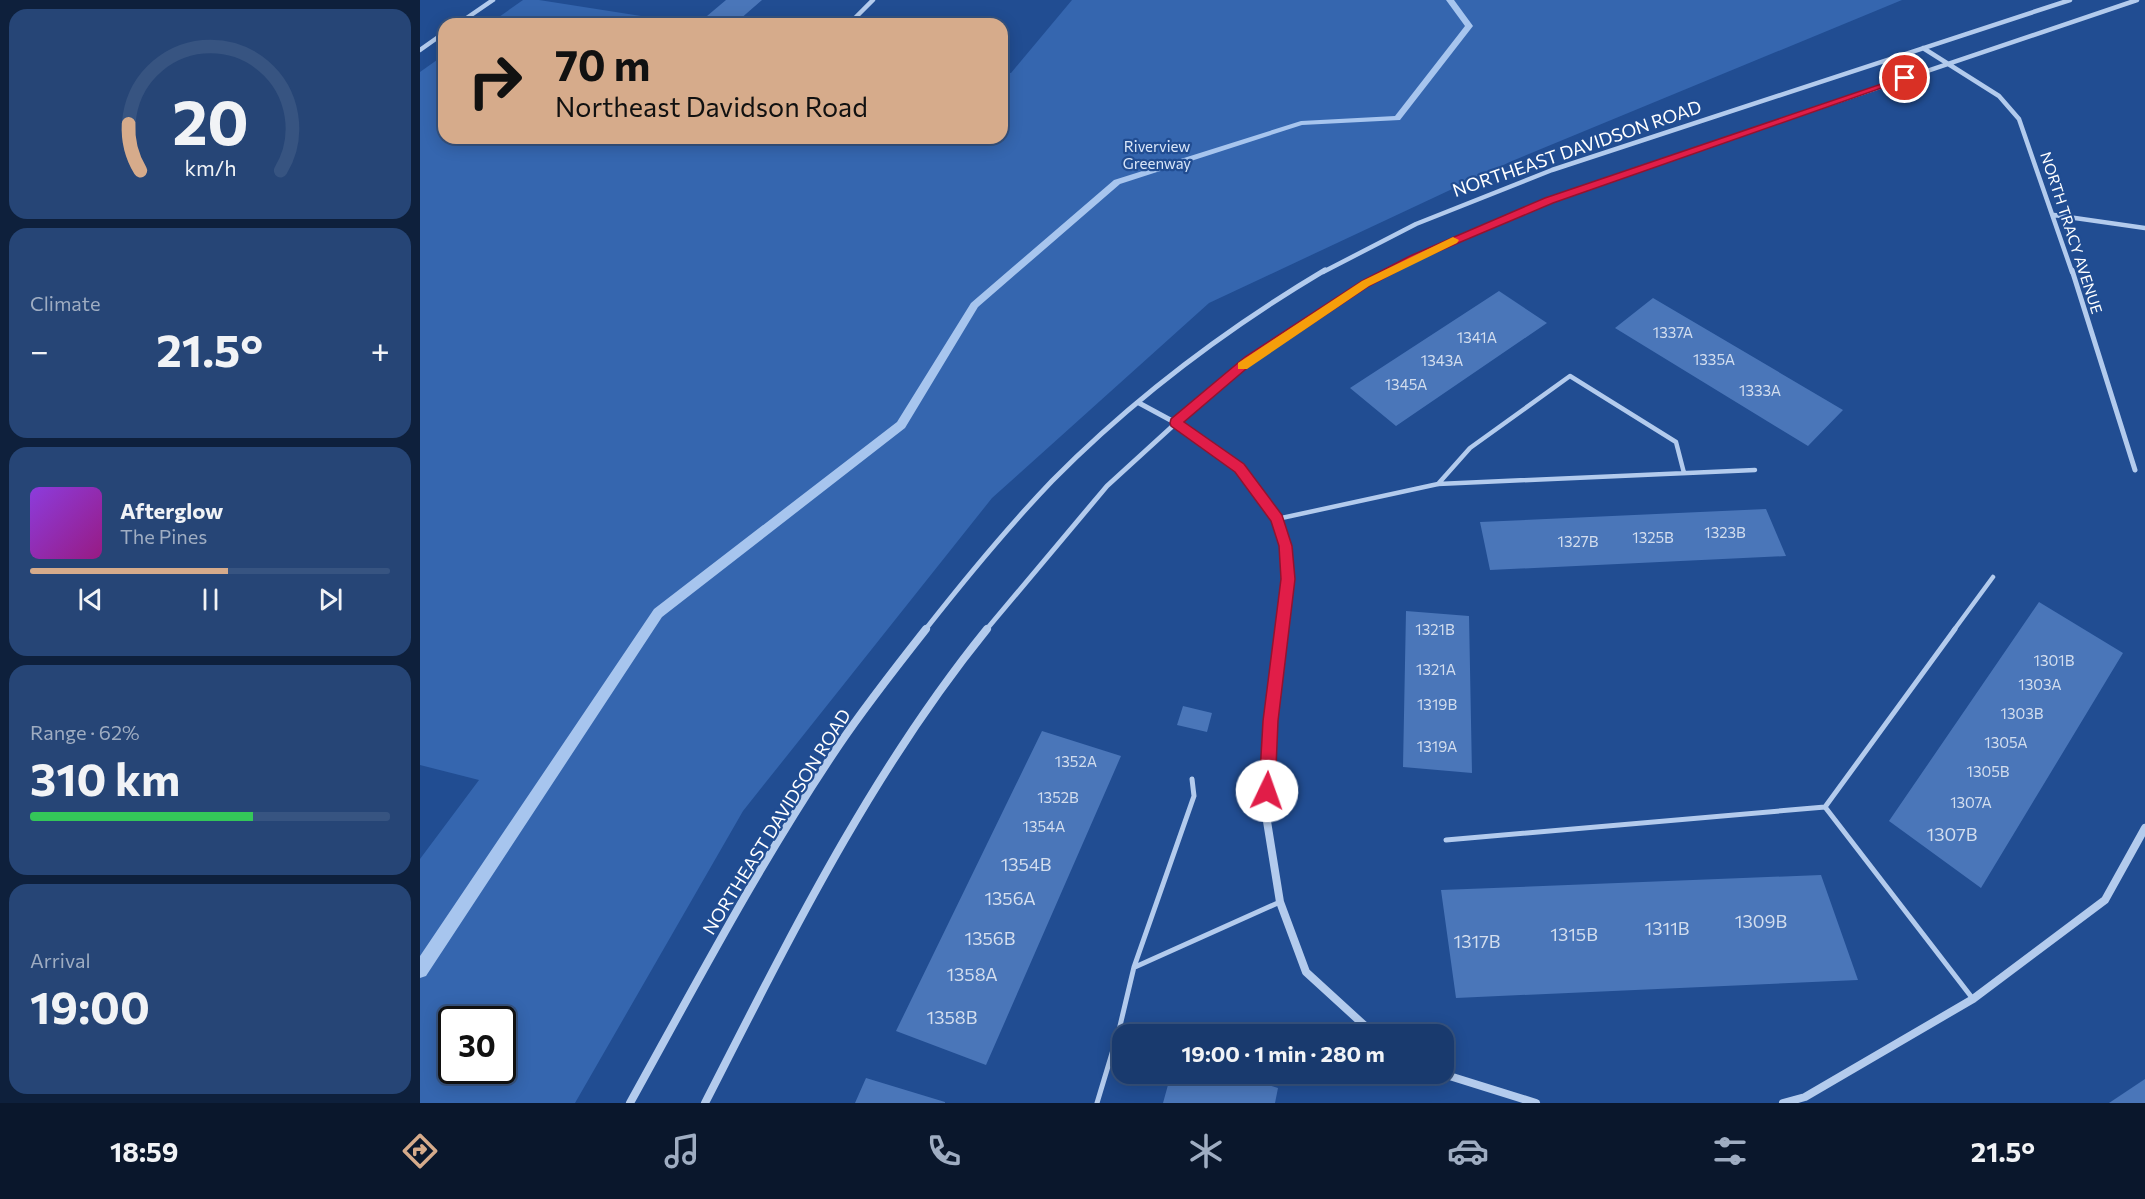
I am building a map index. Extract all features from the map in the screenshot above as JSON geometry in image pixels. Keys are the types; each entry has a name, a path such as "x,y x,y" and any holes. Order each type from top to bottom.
{"street":[{"path":"467,18 493,0"},
{"path":"855,18 873,0"},
{"name":"NORTHEAST DAVIDSON ROAD","path":"630,1103 753,882 828,762 892,672 985,555 1070,464 1139,403 1214,344 1269,305 1328,268 1402,231 1528,178 2070,0"},
{"path":"705,1103 811,897 881,779 946,680 1030,574 1107,486 1249,360 1366,284 1414,258 1560,197 2137,0"},
{"path":"420,50 438,37"},
{"name":"NORTH TRACY AVENUE","path":"1923,48 1999,96 2019,119 2054,215 2135,470"},
{"path":"2054,215 2145,228"},
{"path":"1139,403 1176,423 1240,468 1277,519 1286,546 1288,579 1270,721 1266,815 1280,902 1306,972 1363,1024"},
{"path":"1783,1103 1806,1100 1973,999 2105,900 2145,828"},
{"path":"1454,1078 1536,1103"}],"lane":[{"path":"1438,483 1470,448 1570,376 1676,442 1684,473"},
{"path":"1277,519 1438,483 1755,470"},
{"path":"1446,840 1825,807 1993,577"},
{"path":"1097,1103 1119,1030 1134,967 1194,796 1192,779"},
{"path":"1825,807 1973,999"},
{"path":"1134,967 1280,902"}],"green space":[{"path":"523,0 539,0 654,18 498,18"},
{"name":"Riverview Greenway","path":"1072,0 1902,0 1512,161 1209,303 992,498 743,811 575,1103 420,1103 420,859 479,780 420,765 420,72 438,59 438,144 1008,144 1008,73 1011,73"}],"building":[{"path":"726,0 762,0 741,18 707,16"},
{"path":"1499,291 1547,323 1396,426 1350,388"},
{"path":"1653,298 1843,410 1808,446 1615,328"},
{"path":"1766,509 1786,556 1490,570 1480,522"},
{"path":"2039,602 2123,653 1981,888 1889,821"},
{"path":"1406,611 1469,616 1472,773 1403,767"},
{"path":"1183,706 1212,713 1207,732 1177,725"},
{"path":"1042,731 1121,756 986,1065 896,1031"},
{"path":"1821,875 1858,980 1456,998 1441,890"},
{"path":"866,1078 945,1102 945,1103 855,1103"},
{"path":"2145,1079 2145,1103 2109,1103"},
{"path":"1168,1084 1265,1084 1278,1088 1275,1103 1163,1103"}],"waterway":[{"path":"420,970 658,613 901,425 974,305 1117,182 1301,123 1397,118 1469,26 1450,0"}],"slow traffic":[{"path":"1242,366 1366,284 1453,240"}],"route":[{"path":"1267,791 1270,721 1288,579 1286,546 1277,519 1240,468 1176,423 1249,360 1366,284 1414,258 1483,227 1614,177 1905,78"}]}
